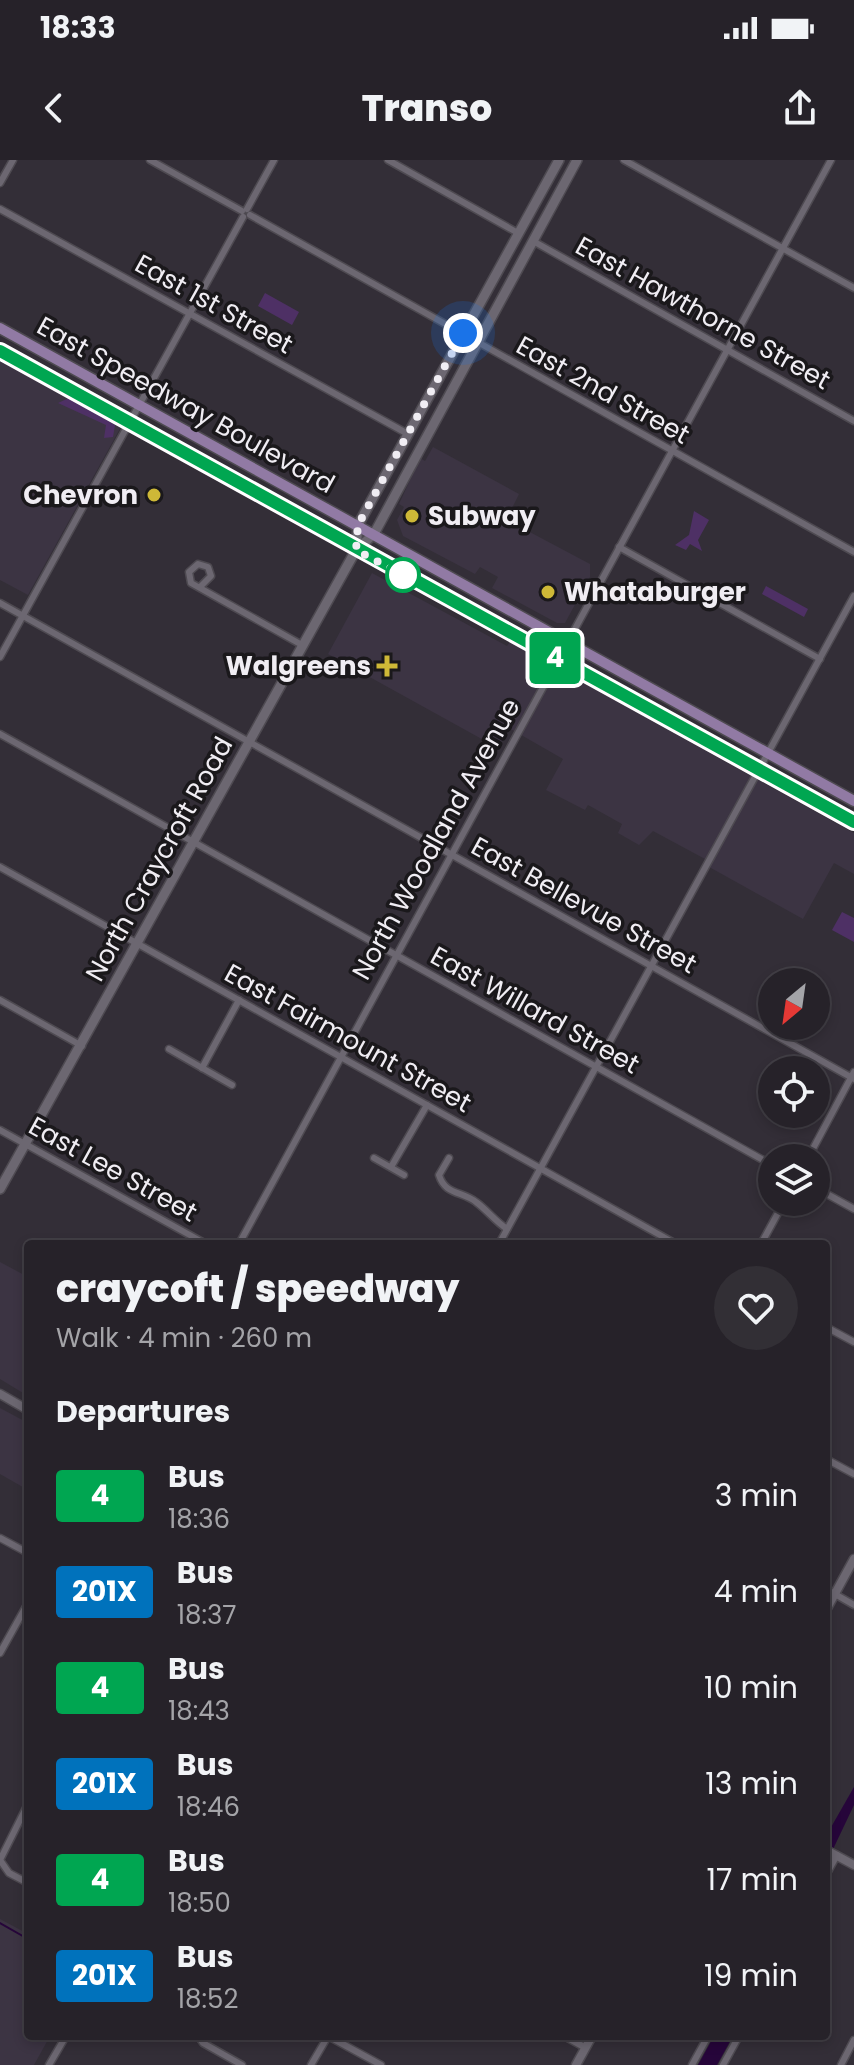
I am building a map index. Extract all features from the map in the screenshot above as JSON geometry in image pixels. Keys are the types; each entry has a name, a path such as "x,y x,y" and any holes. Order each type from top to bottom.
{"main road":[{"name":"North Craycroft Road","path":"356,550 358,525 559,160"},
{"name":"North Craycroft Road","path":"0,1189 356,550 374,534 577,160"},
{"name":"East Speedway Boulevard","path":"0,328 854,801"},
{"name":"East Speedway Boulevard","path":"0,351 854,822"}],"street":[{"path":"0,183 13,160"},
{"name":"East 2nd Street","path":"150,160 854,552"},
{"path":"0,657 274,160"},
{"path":"388,160 518,233"},
{"path":"624,160 854,288"},
{"name":"North Woodland Avenue","path":"241,1240 831,160"},
{"name":"East 1st Street","path":"0,209 408,434"},
{"name":"East Hawthorne Street","path":"533,241 854,421"},
{"path":"619,547 820,659"},
{"path":"201,586 302,645"},
{"path":"501,1240 854,596"},
{"name":"East Bellevue Street","path":"0,603 853,1076"},
{"name":"East Willard Street","path":"0,734 758,1157"},
{"name":"East Fairmount Street","path":"0,867 669,1240"},
{"path":"0,1000 82,1046"},
{"path":"202,1068 239,1000"},
{"path":"169,1049 232,1085"},
{"path":"816,1144 853,1076"},
{"path":"391,1167 427,1105"},
{"name":"East Lee Street","path":"0,1130 199,1240"},
{"path":"374,1158 404,1175"},
{"path":"449,1158 439,1175 442,1183 449,1190 475,1201 507,1229"},
{"path":"830,1196 854,1209"},
{"path":"763,1240 776,1216"},
{"path":"830,1329 854,1342"},
{"path":"0,1394 24,1408"},
{"path":"830,1461 854,1474"},
{"path":"0,1538 24,1551"},
{"path":"854,1559 830,1591 854,1605"},
{"path":"0,1653 24,1610"},
{"path":"24,1812 0,1860 9,1873 24,1881"},
{"path":"832,1853 854,1865"},
{"path":"49,2065 64,2040"},
{"path":"201,2040 242,2065"},
{"path":"311,2065 326,2040"},
{"path":"335,2040 381,2065"},
{"path":"571,2040 586,2048"},
{"path":"576,2065 590,2040"},
{"path":"692,2065 706,2040"},
{"path":"723,2065 737,2040"},
{"path":"841,2065 854,2040"}],"shaded area":[{"path":"265,293 299,312 292,325 258,306"},
{"path":"0,358 122,425 28,595 0,580"},
{"path":"69,398 115,425 113,437 104,438 106,425 58,403"},
{"path":"433,447 519,494 513,506 532,516 526,530 590,564 590,577 565,623 557,623 492,588 498,577 480,567 475,574 403,536 397,520 404,507 399,504 420,458 425,461"},
{"path":"694,511 709,520 698,540 702,551 690,544 686,550 675,545 689,535"},
{"path":"372,573 507,646 510,642 854,833 854,874 834,863 803,919 711,868 705,859 653,831 639,845 618,833 622,824 588,805 585,810 546,790 563,759 509,728 498,748 328,654"},
{"path":"766,586 808,609 804,617 762,594"},
{"path":"842,912 854,918 854,942 832,930"},
{"path":"0,1262 24,1275 24,1394 0,1379"},
{"path":"0,1408 24,1421 24,1488 0,1474"},
{"path":"854,1787 854,1805 830,1856 830,1829"},
{"path":"0,1919 24,1932 24,2040 48,2040 34,2065 0,2065"},
{"path":"712,2040 731,2040 717,2065 698,2065"}],"waterway":[{"path":"0,1923 24,1937"}],"bus line":[{"name":"4","path":"0,351 854,822"}],"place":[{"name":"Chevron","path":"154,495"},
{"name":"Subway","path":"412,516"},
{"name":"Whataburger","path":"548,592"},
{"name":"Walgreens","path":"387,666"}],"route":[{"path":"403,575 356,550 358,525 463,333"}]}
